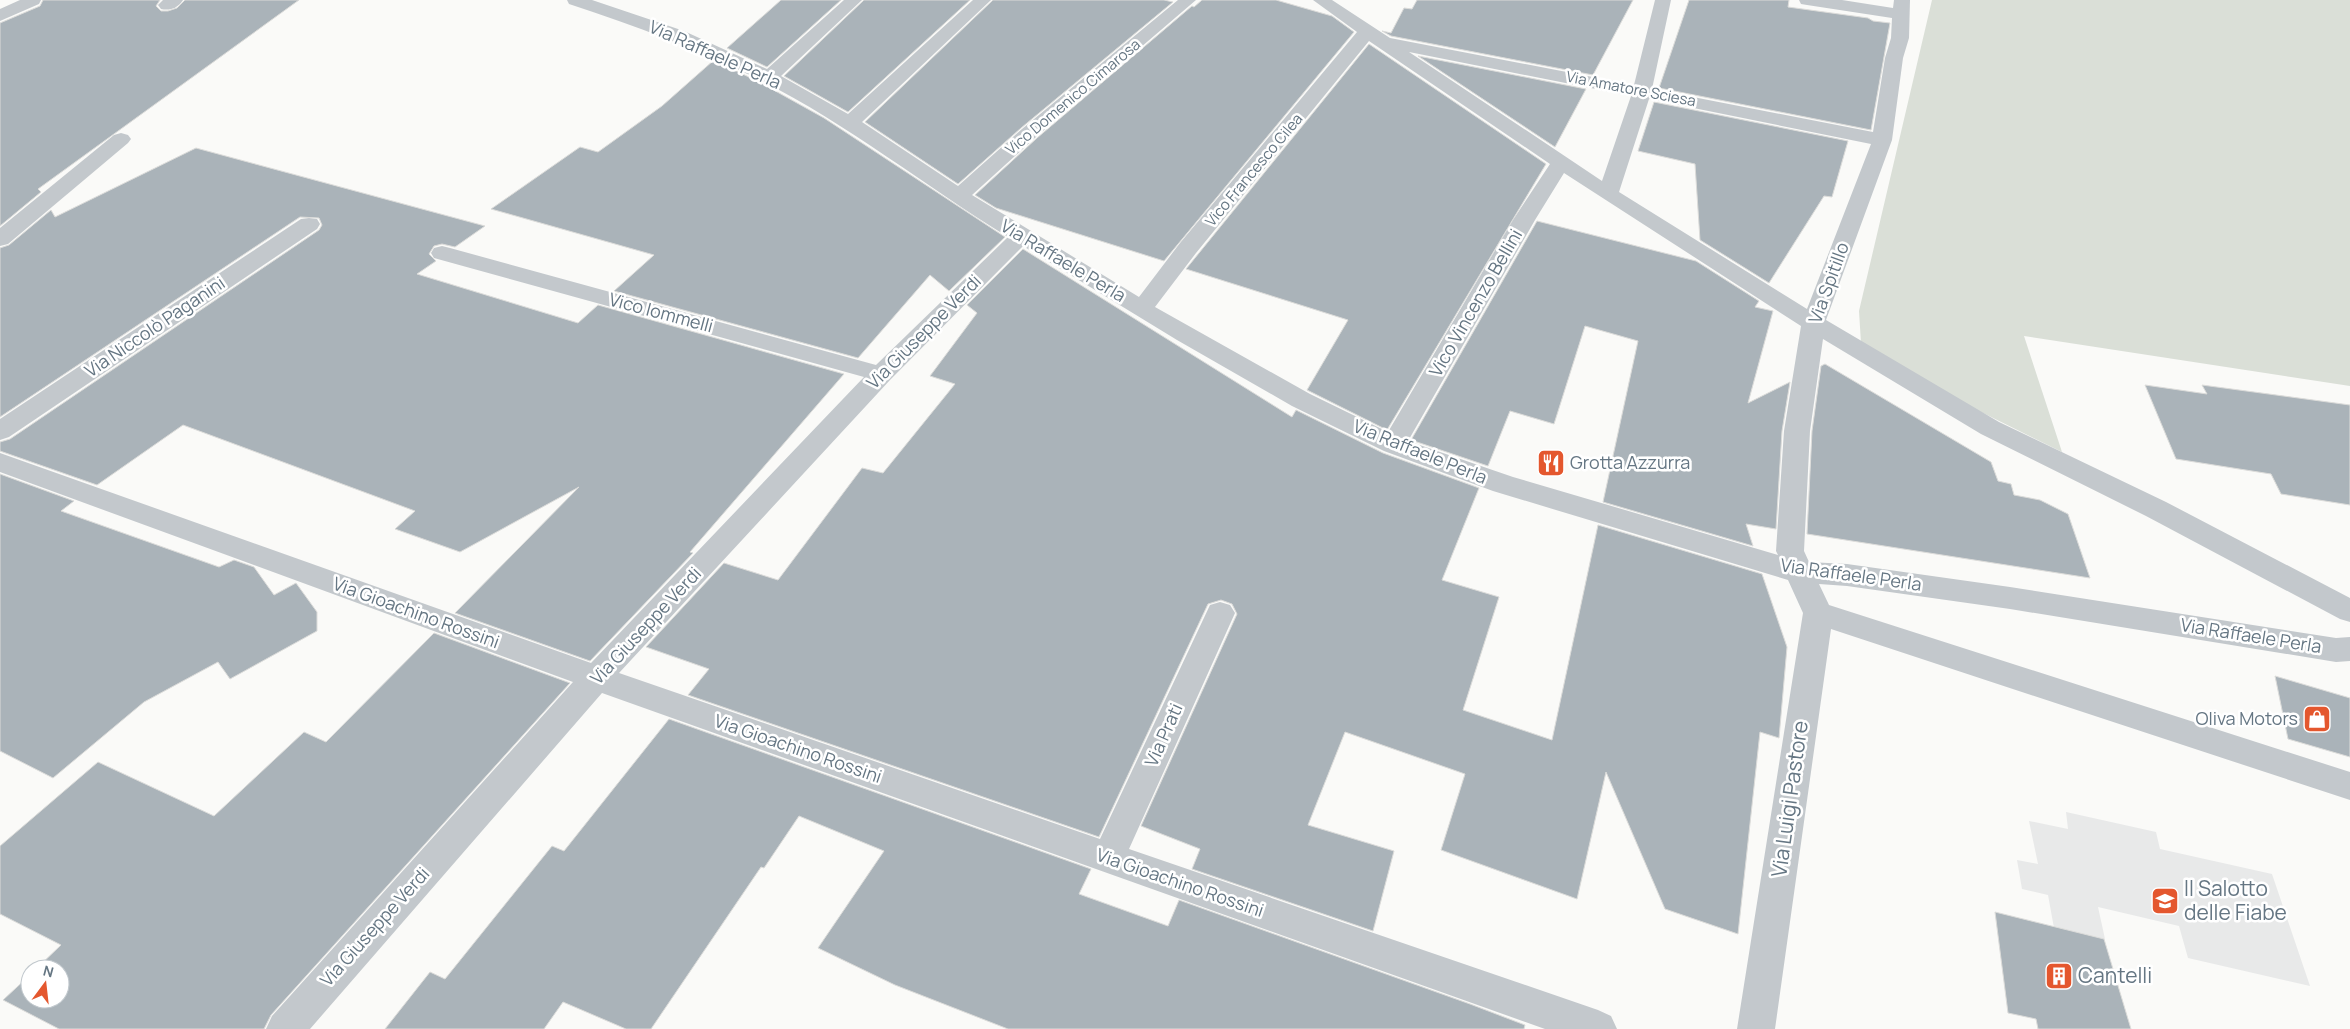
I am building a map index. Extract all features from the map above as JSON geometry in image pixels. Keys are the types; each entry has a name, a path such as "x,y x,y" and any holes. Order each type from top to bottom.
{"street":[{"path":"0,16 33,0"},
{"name":"Via Raffaele Perla","path":"579,0 678,35 770,77 850,123 1021,236 1142,308 1300,400 1393,445 1503,484 1799,572 1847,575 2000,596 2336,650 2350,649"},
{"path":"770,77 854,0"},
{"path":"850,123 983,0"},
{"name":"Vico Domenico Cimarosa","path":"959,196 1029,133 1188,0"},
{"path":"1321,0 1608,194 1812,323 1990,428 2156,509 2350,611"},
{"path":"1608,194 1642,91 1663,0"},
{"path":"1807,0 1902,7"},
{"name":"Via Spitillo","path":"1799,572 1790,551 1791,530 1798,431 1812,323 1882,140 1894,58 1900,38 1902,7"},
{"name":"Via Amatore Sciesa","path":"1373,36 1882,140"},
{"name":"Vico Francesco Cilea","path":"1142,308 1188,248 1297,120 1373,36"},
{"path":"0,239 121,139"},
{"name":"Vico Vincenzo Bellini","path":"1393,445 1524,220 1561,162"},
{"name":"Via Niccolò Paganini","path":"0,430 309,224"},
{"name":"Via Giuseppe Verdi","path":"285,1029 596,678 881,374 1021,236"},
{"name":"Vico Iommelli","path":"442,253 881,374"},
{"name":"Via Gioachino Rossini","path":"0,462 596,678 1598,1029"},
{"path":"1799,572 1818,613 2350,786"},
{"name":"Via Prati","path":"1108,858 1220,613"},
{"name":"Via Luigi Pastore","path":"1756,1029 1818,613"}],"shaded area":[{"path":"1932,0 2350,0 2350,386 2024,336 2062,452 1971,407 1861,343 1859,311"},
{"name":"Il Salotto delle Fiabe","path":"2066,812 2156,832 2160,849 2272,874 2310,986 2188,958 2179,926 2098,907 2105,939 2054,928 2048,895 2022,889 2017,860 2038,864 2029,821 2068,829"}],"building":[{"path":"43,0 160,0 156,6 161,11 168,11 177,8 185,0 299,0 38,189 41,192 0,226 0,23 40,6"},
{"path":"781,0 841,0 767,67 727,48"},
{"path":"864,0 970,0 848,112 784,76"},
{"path":"993,0 1164,0 1173,2 1021,128 958,184 865,122"},
{"path":"1202,0 1276,0 1332,16 1354,32 1164,261 996,208 975,195 1037,138 1192,6 1194,7"},
{"path":"1417,0 1633,0 1593,75 1391,36 1382,31 1391,33 1404,8 1412,9"},
{"path":"1689,0 1789,0 1788,7 1868,18 1873,21 1890,23 1871,130 1659,88"},
{"path":"1369,44 1546,164 1387,430 1307,390 1348,320 1186,269"},
{"path":"1418,56 1586,89 1555,147"},
{"path":"714,60 761,83 824,118 1005,237 949,291 930,275 858,358 614,291 654,255 491,209 580,147 598,152 662,106"},
{"path":"1654,102 1848,141 1832,197 1824,196 1769,283 1700,240 1695,164 1638,151"},
{"path":"196,148 485,226 455,247 442,244 434,246 429,254 436,261 417,274 578,323 598,305 844,374 690,552 693,553 590,661 455,613 579,487 460,552 395,529 415,511 183,425 97,485 0,451 0,442 10,439 319,230 322,225 319,218 300,217 0,417 0,248 9,245 51,210 55,217"},
{"path":"1537,221 1696,261 1759,301 1755,307 1773,311 1748,403 1790,382 1782,431 1776,529 1746,524 1753,546 1603,502 1638,341 1585,326 1554,424 1510,411 1488,466 1411,440"},
{"path":"1023,249 1292,417 1296,410 1383,453 1479,488 1442,580 1499,597 1463,710 1552,740 1598,525 1762,574 1787,647 1779,738 1760,732 1738,934 1665,909 1606,772 1577,899 1441,850 1465,774 1345,732 1308,825 1394,851 1373,931 1192,869 1200,849 1141,826 1237,614 1232,604 1221,600 1208,604 1099,837 688,695 709,669 646,647 724,563 778,580 862,468 883,473 955,384 930,376 977,313 967,305"},
{"path":"1825,364 1991,462 1998,481 2011,484 2014,495 2040,500 2068,514 2090,578 1807,534 1812,431 1821,366"},
{"path":"2145,385 2207,394 2202,385 2350,405 2350,505 2281,494 2271,474 2176,459"},
{"path":"0,474 74,501 61,511 219,567 234,560 254,567 274,595 296,583 317,612 317,631 230,679 218,662 144,702 53,778 0,751"},
{"path":"434,633 570,683 271,1015 264,1029 59,1029 20,1009 70,1009 70,959 46,959 61,945 0,914 0,846 98,762 214,816 304,732 326,742"},
{"name":"Oliva Motors","path":"2275,676 2350,698 2350,757 2288,739"},
{"path":"669,719 1091,869 1079,894 1168,926 1179,900 1470,1004 1525,1025 1524,1029 1008,1029 895,985 818,948 884,851 799,816 764,868 761,867 651,1029 626,1029 563,1002 544,1029 385,1029 430,972 445,979 552,846 564,851"},
{"name":"Cantelli","path":"1995,912 2104,939 2131,1029 2038,1029 2036,1019 2008,1013"},
{"path":"20,984 20,1009 3,1000"}],"place":[{"name":"Grotta Azzurra","path":"1551,463"},
{"name":"Oliva Motors","path":"2317,719"},
{"name":"Il Salotto delle Fiabe","path":"2165,901"},
{"name":"Cantelli","path":"2059,976"}]}
